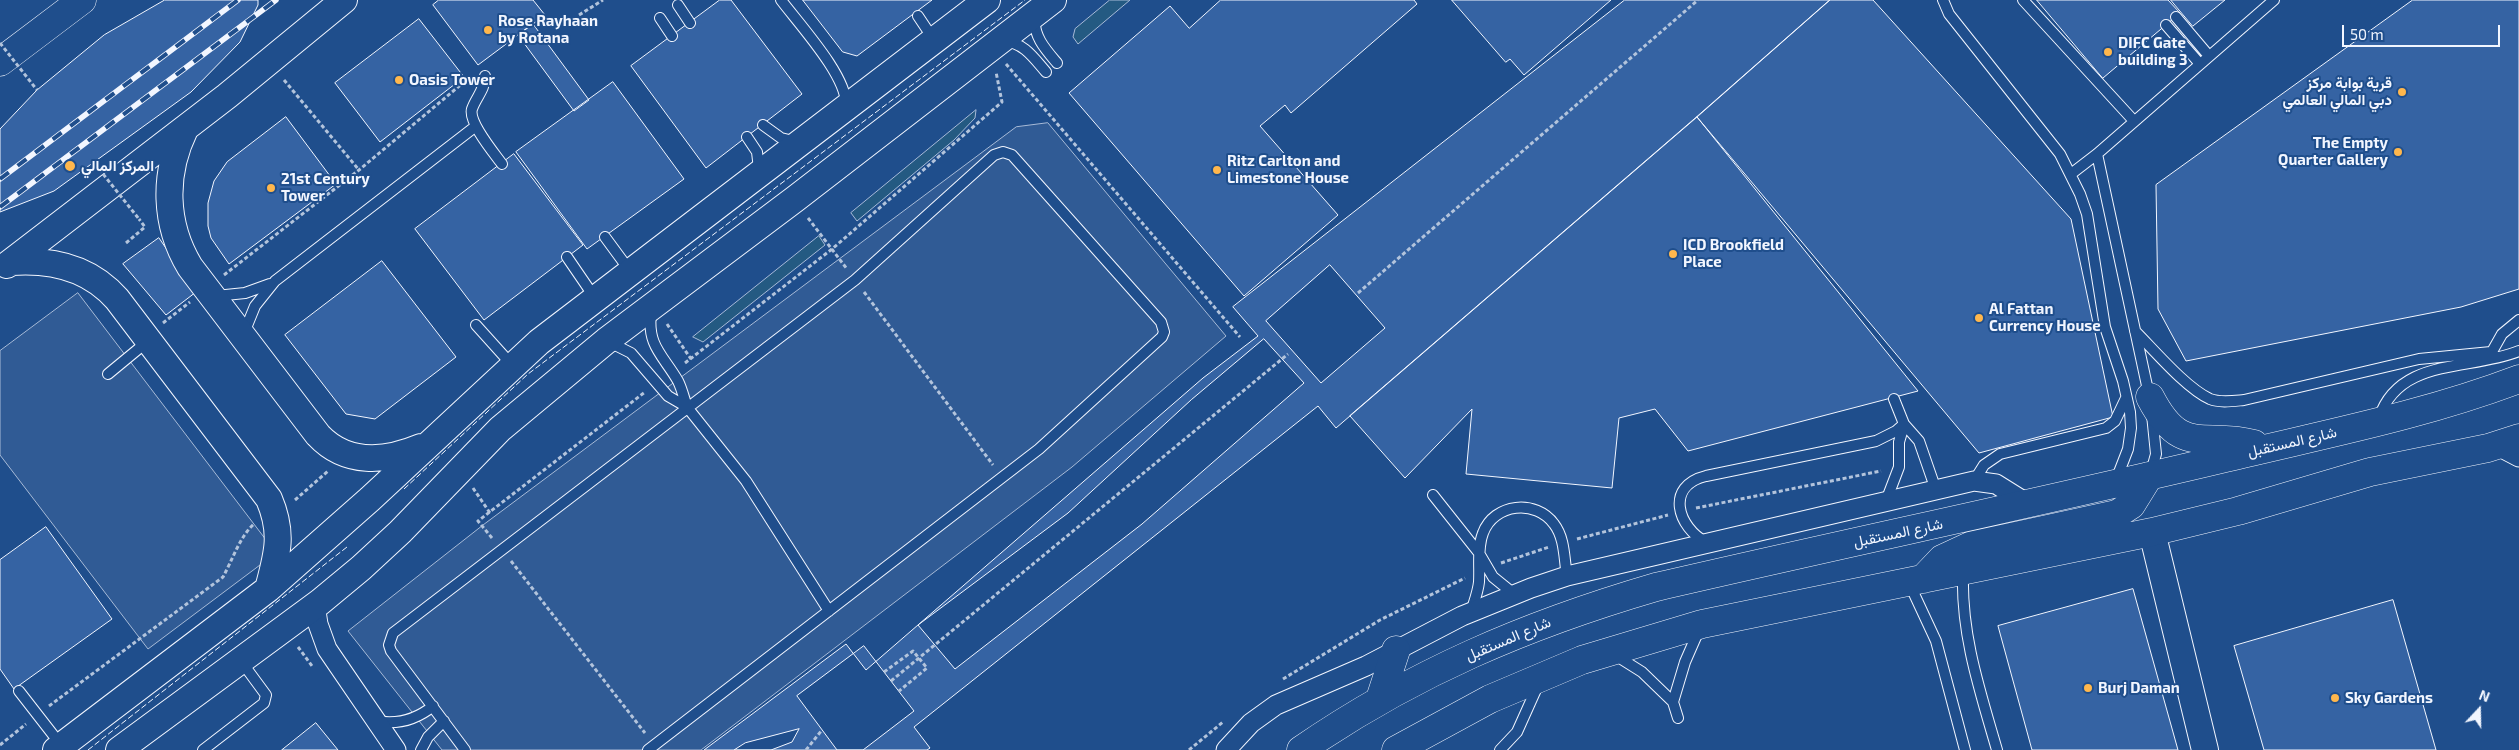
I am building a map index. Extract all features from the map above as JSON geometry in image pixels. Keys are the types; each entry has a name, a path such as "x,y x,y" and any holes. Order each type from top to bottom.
{"main road":[{"path":"0,62 82,0"},
{"name":"شارع المستقبل","path":"1301,750 1380,699 1487,646 1542,623 1608,601 1714,573 2113,485 2378,422 2472,397 2519,379"},
{"path":"2138,397 2158,413 2168,426 2182,435 2198,440 2251,443 2268,448"},
{"path":"1396,750 1490,699 1542,676 1610,651 1702,624 2152,532 2238,511 2370,472 2512,447"},
{"path":"1915,581 1942,559 1970,546 2117,514 2131,505 2150,476"},
{"path":"1380,699 1396,650"}],"street":[{"path":"5,266 185,129 270,62 344,0"},
{"path":"59,748 268,589 370,499 512,366 595,298 846,108 934,40 977,3"},
{"path":"118,750 320,602 400,532 500,429 606,341 795,199 1044,7"},
{"path":"185,129 171,166 169,193 171,224 182,254 318,435 340,453 370,459 399,455 426,445"},
{"path":"5,266 47,262 65,266 96,279 152,328 261,486 276,514 279,546 268,589"},
{"path":"1226,750 1251,723 1276,705 1335,680 1472,612 1514,594 1567,576 1974,481 1996,484 2028,504"},
{"path":"2152,532 2205,750"},
{"path":"320,602 316,611 318,624 327,649 396,750"}],"lane":[{"path":"781,0 843,86 846,108"},
{"path":"1943,0 1950,14 2046,135 2071,174 2087,214 2105,327 2138,397 2156,454 2150,476"},
{"path":"2023,0 2134,121"},
{"path":"2071,174 2097,154 2274,0"},
{"path":"678,5 690,22"},
{"path":"1044,7 1036,31 1041,44 1057,63"},
{"path":"918,16 934,40"},
{"path":"2176,17 2209,56"},
{"path":"660,18 672,36"},
{"path":"2166,25 2200,64"},
{"path":"996,44 1021,45 1028,50 1046,72"},
{"path":"486,76 483,90 472,112 476,126 502,164"},
{"path":"763,124 781,138 800,143"},
{"path":"243,336 256,306 275,281 476,126"},
{"path":"747,137 757,152 758,175"},
{"path":"465,750 391,650 389,644 392,633 855,280 994,155 1003,152 1016,158 1161,322 1164,332 1159,341 1039,449 1003,478 648,750"},
{"path":"2097,154 2135,331 2138,397 2125,462 2113,485"},
{"path":"605,237 630,270"},
{"path":"567,257 595,298"},
{"path":"210,292 245,293 275,281"},
{"path":"653,304 650,325 654,346 677,380 687,407"},
{"path":"2378,422 2389,397 2398,386 2423,372 2490,356 2502,334 2519,320"},
{"path":"476,325 512,366"},
{"path":"108,374 152,328"},
{"path":"2135,331 2179,375 2202,394 2219,401 2244,400 2419,359 2490,356 2519,352"},
{"path":"606,341 631,353 663,390 687,407 746,482 830,611"},
{"path":"1974,481 1984,465 2000,454 2106,428 2138,397"},
{"path":"1886,501 1900,467 1899,442 1904,424 1894,399"},
{"path":"1904,424 1911,428 1919,441 1936,490"},
{"path":"1708,543 1693,534 1682,519 1679,500 1692,482 1706,476 1876,441 1896,431 1904,424"},
{"path":"1433,495 1479,554 1493,577 1514,594"},
{"path":"1472,612 1479,583 1480,543 1486,525 1498,512 1514,507 1532,509 1549,518 1558,530 1567,576"},
{"path":"1963,571 1962,604 1966,636 1997,750"},
{"path":"1915,581 1936,642 1965,750"},
{"path":"1673,702 1685,662 1702,624"},
{"path":"1610,651 1642,672 1673,702 1678,718"},
{"path":"203,750 264,703 266,695 241,661"},
{"path":"1500,750 1517,732 1527,715 1542,676"},
{"path":"19,691 38,715 59,748"},
{"path":"376,721 404,721 420,716 433,706"},
{"path":"421,750 428,737 444,721"}],"path":[{"path":"579,15 603,0"},
{"path":"1358,293 1698,0"},
{"path":"0,42 37,90"},
{"path":"996,44 1240,337"},
{"path":"270,62 359,170"},
{"path":"152,328 162,324 210,292 471,76"},
{"path":"95,164 146,227 126,243"},
{"path":"795,199 1003,478"},
{"path":"653,304 690,359"},
{"path":"891,682 1288,354"},
{"path":"0,745 223,577 240,548 245,532 261,518 276,514 336,465 340,453"},
{"path":"884,672 913,650 920,658 927,668 898,691"},
{"path":"806,750 822,730"}],"shaded area":[{"path":"1110,0 1130,0 1078,44 1073,37 1075,29"},
{"path":"976,110 975,118 954,140 857,221 851,213"},
{"path":"1048,123 1226,336 1072,467 701,750 442,750 348,631 483,525 1016,127"},
{"path":"819,236 825,245 703,342 693,337"},
{"path":"78,293 276,553 148,649 0,455 0,351"}],"building":[{"path":"165,0 258,0 258,5 240,42 191,92 54,191 0,212 0,129 37,90 104,35"},
{"name":"Rose Rayhaan by Rotana","path":"439,0 533,0 545,15 478,65 433,5"},
{"path":"720,0 731,0 802,94 706,168 631,66"},
{"path":"803,0 932,0 857,56 843,52"},
{"name":"Ritz Carlton and Limestone House","path":"1221,0 1414,0 1417,4 1291,113 1285,105 1260,126 1338,215 1244,296 1069,93 1170,6 1189,28"},
{"path":"1452,0 1611,0 1524,75 1510,59 1506,62"},
{"path":"1625,0 1830,0 1336,428 1318,406 914,727 930,748 927,750 704,750 846,644 866,670 1203,378 1258,336 1233,307"},
{"name":"Al Fattan Currency House","path":"1830,0 1873,0 2071,219 2113,417 1979,453 1697,117"},
{"name":"DIFC Gate building 3","path":"2037,0 2168,0 2180,13 2103,78"},
{"path":"2171,0 2225,0 2193,26"},
{"name":"قرية بوابة مركز دبي المالي العالمي","path":"2413,0 2519,0 2519,289 2461,307 2186,361 2158,309 2156,185"},
{"name":"Oasis Tower","path":"419,19 464,77 380,142 335,83"},
{"path":"533,24 589,100 574,111 518,35"},
{"path":"613,82 684,179 587,249 516,152"},
{"name":"21st Century Tower","path":"286,117 336,184 229,264 211,238 208,226 208,203 214,181 227,162"},
{"name":"ICD Brookfield Place","path":"1697,117 1918,391 1688,451 1655,409 1619,418 1612,488 1466,474 1472,409 1405,478 1350,416"},
{"path":"514,154 583,245 484,320 415,229"},
{"path":"159,238 196,292 166,315 123,264"},
{"path":"382,261 456,357 375,419 346,414 285,335"},
{"path":"1330,265 1385,328 1321,383 1266,321"},
{"path":"1264,339 1304,383 1142,524 955,669 918,625 1068,513 1191,400"},
{"path":"46,527 112,619 14,689 0,669 0,560"},
{"name":"Burj Daman","path":"2133,589 2178,750 2032,750 1998,626"},
{"name":"Sky Gardens","path":"2393,600 2436,750 2264,750 2234,646"},
{"path":"864,646 914,711 863,750 837,750 797,696"},
{"path":"316,723 338,750 282,750"},
{"path":"799,729 792,742 771,750 734,750 745,743"}],"railway":[{"path":"0,179 238,0"},
{"path":"0,207 276,0"}],"fence":[{"path":"404,489 528,374 1025,0"},
{"path":"88,750 347,547"}],"place":[{"name":"Rose Rayhaan by Rotana","path":"488,30"},
{"name":"DIFC Gate building 3","path":"2108,52"},
{"name":"Oasis Tower","path":"399,80"},
{"name":"قرية بوابة مركز دبي المالي العالمي","path":"2402,92"},
{"name":"The Empty Quarter Gallery","path":"2398,152"},
{"name":"المركز المالي","path":"70,166"},
{"name":"Ritz Carlton and Limestone House","path":"1217,170"},
{"name":"21st Century Tower","path":"271,188"},
{"name":"ICD Brookfield Place","path":"1673,254"},
{"name":"Al Fattan Currency House","path":"1979,318"},
{"name":"Burj Daman","path":"2088,688"},
{"name":"Sky Gardens","path":"2335,698"}]}
